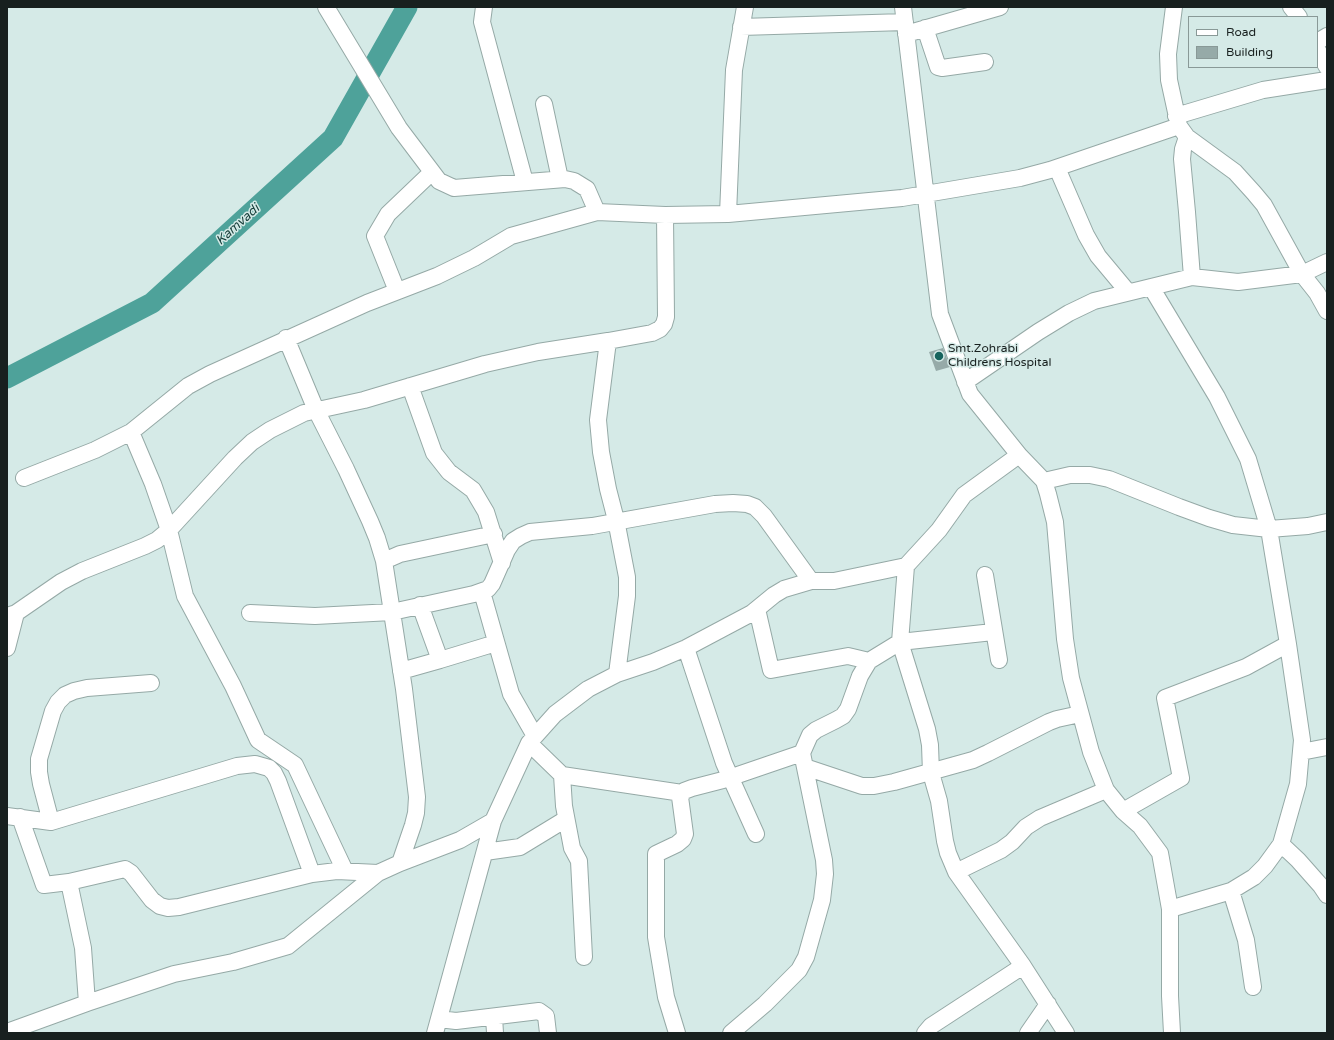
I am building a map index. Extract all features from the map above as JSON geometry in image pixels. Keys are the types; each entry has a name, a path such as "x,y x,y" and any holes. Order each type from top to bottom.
{"street":[{"path":"326,7 399,128 439,181 454,188 565,179 574,181 586,189 597,212"},
{"path":"484,7 482,22 525,182"},
{"path":"728,214 734,70 745,7"},
{"path":"741,27 905,21 925,28 1000,7"},
{"path":"1174,7 1168,54 1169,80 1181,126 1183,149 1182,159 1192,277"},
{"path":"1291,7 1298,16"},
{"path":"905,21 940,314 970,394 1019,455 1044,481 1055,522 1065,639 1071,678 1091,752 1106,790 1123,811 1140,826 1160,853 1170,909 1170,996 1172,1033"},
{"path":"925,28 938,67 942,68 985,62"},
{"path":"1318,41 1327,36"},
{"path":"1318,51 1327,67"},
{"path":"24,478 95,450 130,432 188,386 210,374 286,338 449,270 474,258 510,236 597,212 665,215 728,214 902,198 1020,178 1057,168 1181,126 1263,90 1327,80"},
{"path":"544,104 560,179"},
{"path":"1181,126 1235,172 1264,205 1302,274 1317,293 1327,311"},
{"path":"1057,168 1086,235 1098,256 1128,292"},
{"path":"397,291 375,236 388,214 432,172"},
{"path":"7,648 11,615 61,582 82,571 145,546 169,530 235,458 252,442 270,430 304,413 364,400 485,364 538,352 652,333 660,328 664,324 666,317 665,215"},
{"path":"965,382 1038,332 1069,313 1094,301 1192,277 1238,282 1302,274 1327,262"},
{"path":"1151,287 1217,396 1248,459 1269,529 1302,740 1298,784 1281,844 1265,866 1254,877 1231,891 1170,909"},
{"path":"286,338 316,410 346,469 370,522 384,561 402,671 417,797 416,813 413,825 400,863"},
{"path":"608,341 598,420 601,452 616,520 627,584 627,596 617,674"},
{"path":"410,386 434,453 449,472 473,490 486,512 502,563"},
{"path":"130,432 153,484 169,530 185,596 233,686 258,740 295,765 345,871"},
{"path":"437,1026 494,821 532,740 555,714 588,689 617,674 653,662 686,648 757,609 784,589 811,581 834,581 906,566 939,530 964,495 1019,455"},
{"path":"1044,481 1070,475 1090,475 1109,479 1209,518 1233,525 1269,529 1308,526 1327,522"},
{"path":"250,613 315,616 392,612 482,592 488,589 492,584 507,550 513,541 530,532 592,526 616,520 715,504 747,504 755,507 764,516 811,581"},
{"path":"384,561 400,554 494,534"},
{"path":"906,566 900,642 927,728 930,745 931,773 939,801 944,841 956,872 1023,966 1066,1033"},
{"path":"985,575 999,660"},
{"path":"482,592 511,694 532,740 562,775 566,819 572,848 579,861 584,957"},
{"path":"420,605 440,660"},
{"path":"757,609 771,670 848,656 869,662"},
{"path":"731,1033 799,970 806,957 822,900 826,874 804,760 810,735 816,730 844,716 860,676 869,662 900,642 994,632"},
{"path":"402,671 496,643"},
{"path":"1123,811 1181,778 1165,698 1246,667 1288,644"},
{"path":"686,648 724,763 756,834"},
{"path":"51,822 41,784 39,759 52,711 58,702 65,695 87,688 150,683"},
{"path":"677,1033 666,997 656,937 656,854 677,844 683,839 684,834 680,797 684,791 731,777 804,760 852,783 868,786 894,782 931,773 973,760 1049,722 1080,714"},
{"path":"1301,752 1327,747"},
{"path":"13,816 51,822 237,766 255,764 269,768 274,773 312,874"},
{"path":"562,775 682,793"},
{"path":"956,872 1001,850 1012,842 1026,827 1040,818 1106,790"},
{"path":"13,816 44,885 69,882 125,869 131,873 152,900 160,906 168,908 179,907 312,874 345,871 378,873"},
{"path":"485,852 520,847 566,819"},
{"path":"7,1032 174,974 234,962 288,946 378,873 460,840 494,821"},
{"path":"1281,844 1298,860 1327,895"},
{"path":"69,882 83,948 87,1003"},
{"path":"1231,891 1246,940 1253,986"},
{"path":"925,1033 931,1026 1023,966"},
{"path":"1028,1033 1048,1004"},
{"path":"437,1026 456,1021 539,1011 546,1016 548,1033"},
{"path":"494,1017 495,1033"}],"building":[{"path":"943,348 950,367 936,371 929,352"}],"waterway":[{"name":"Kamvadi","path":"7,378 152,303 333,138 407,7"}],"place":[{"name":"Smt.Zohrabi Childrens Hospital","path":"939,356"}]}
